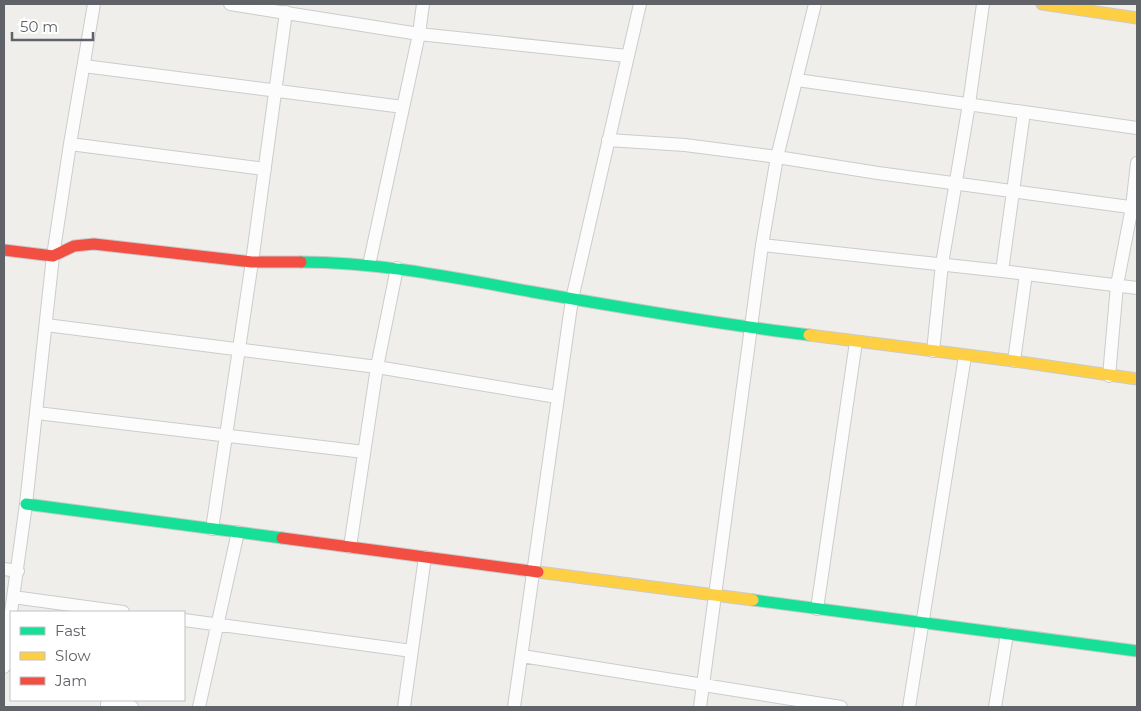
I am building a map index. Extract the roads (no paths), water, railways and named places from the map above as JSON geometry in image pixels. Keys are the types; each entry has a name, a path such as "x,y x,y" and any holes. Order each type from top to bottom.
{"street":[{"path":"11,611 37,413 53,256 94,4"},
{"path":"230,4 419,34 628,56"},
{"path":"369,265 419,34 423,4"},
{"path":"514,707 572,299 640,4"},
{"path":"700,707 762,245 777,157 815,4"},
{"path":"933,351 942,264 969,104 983,4"},
{"path":"1042,4 1137,18"},
{"path":"212,529 252,262 286,12"},
{"path":"84,66 403,107"},
{"path":"797,80 1137,128"},
{"path":"1002,271 1024,112"},
{"path":"608,140 684,146 777,157 878,174 1135,208"},
{"path":"70,144 265,169"},
{"path":"1109,376 1117,285 1135,208 1137,163"},
{"path":"4,250 53,256 74,246 94,244 252,262 326,261 397,268 751,328 1014,361 1137,380"},
{"path":"762,245 942,264 1137,288"},
{"path":"350,547 377,367 397,268"},
{"path":"1014,361 1026,274"},
{"path":"46,325 377,367 557,397"},
{"path":"817,609 856,342"},
{"path":"909,707 965,356"},
{"path":"37,413 364,452"},
{"path":"26,504 1137,651"},
{"path":"199,707 238,532"},
{"path":"404,707 425,557"},
{"path":"4,569 18,571"},
{"path":"14,597 112,611"},
{"path":"4,667 6,631 10,617"},
{"path":"185,620 412,651"},
{"path":"995,707 1007,634"},
{"path":"522,656 839,707"},
{"path":"107,704 132,707"}]}
